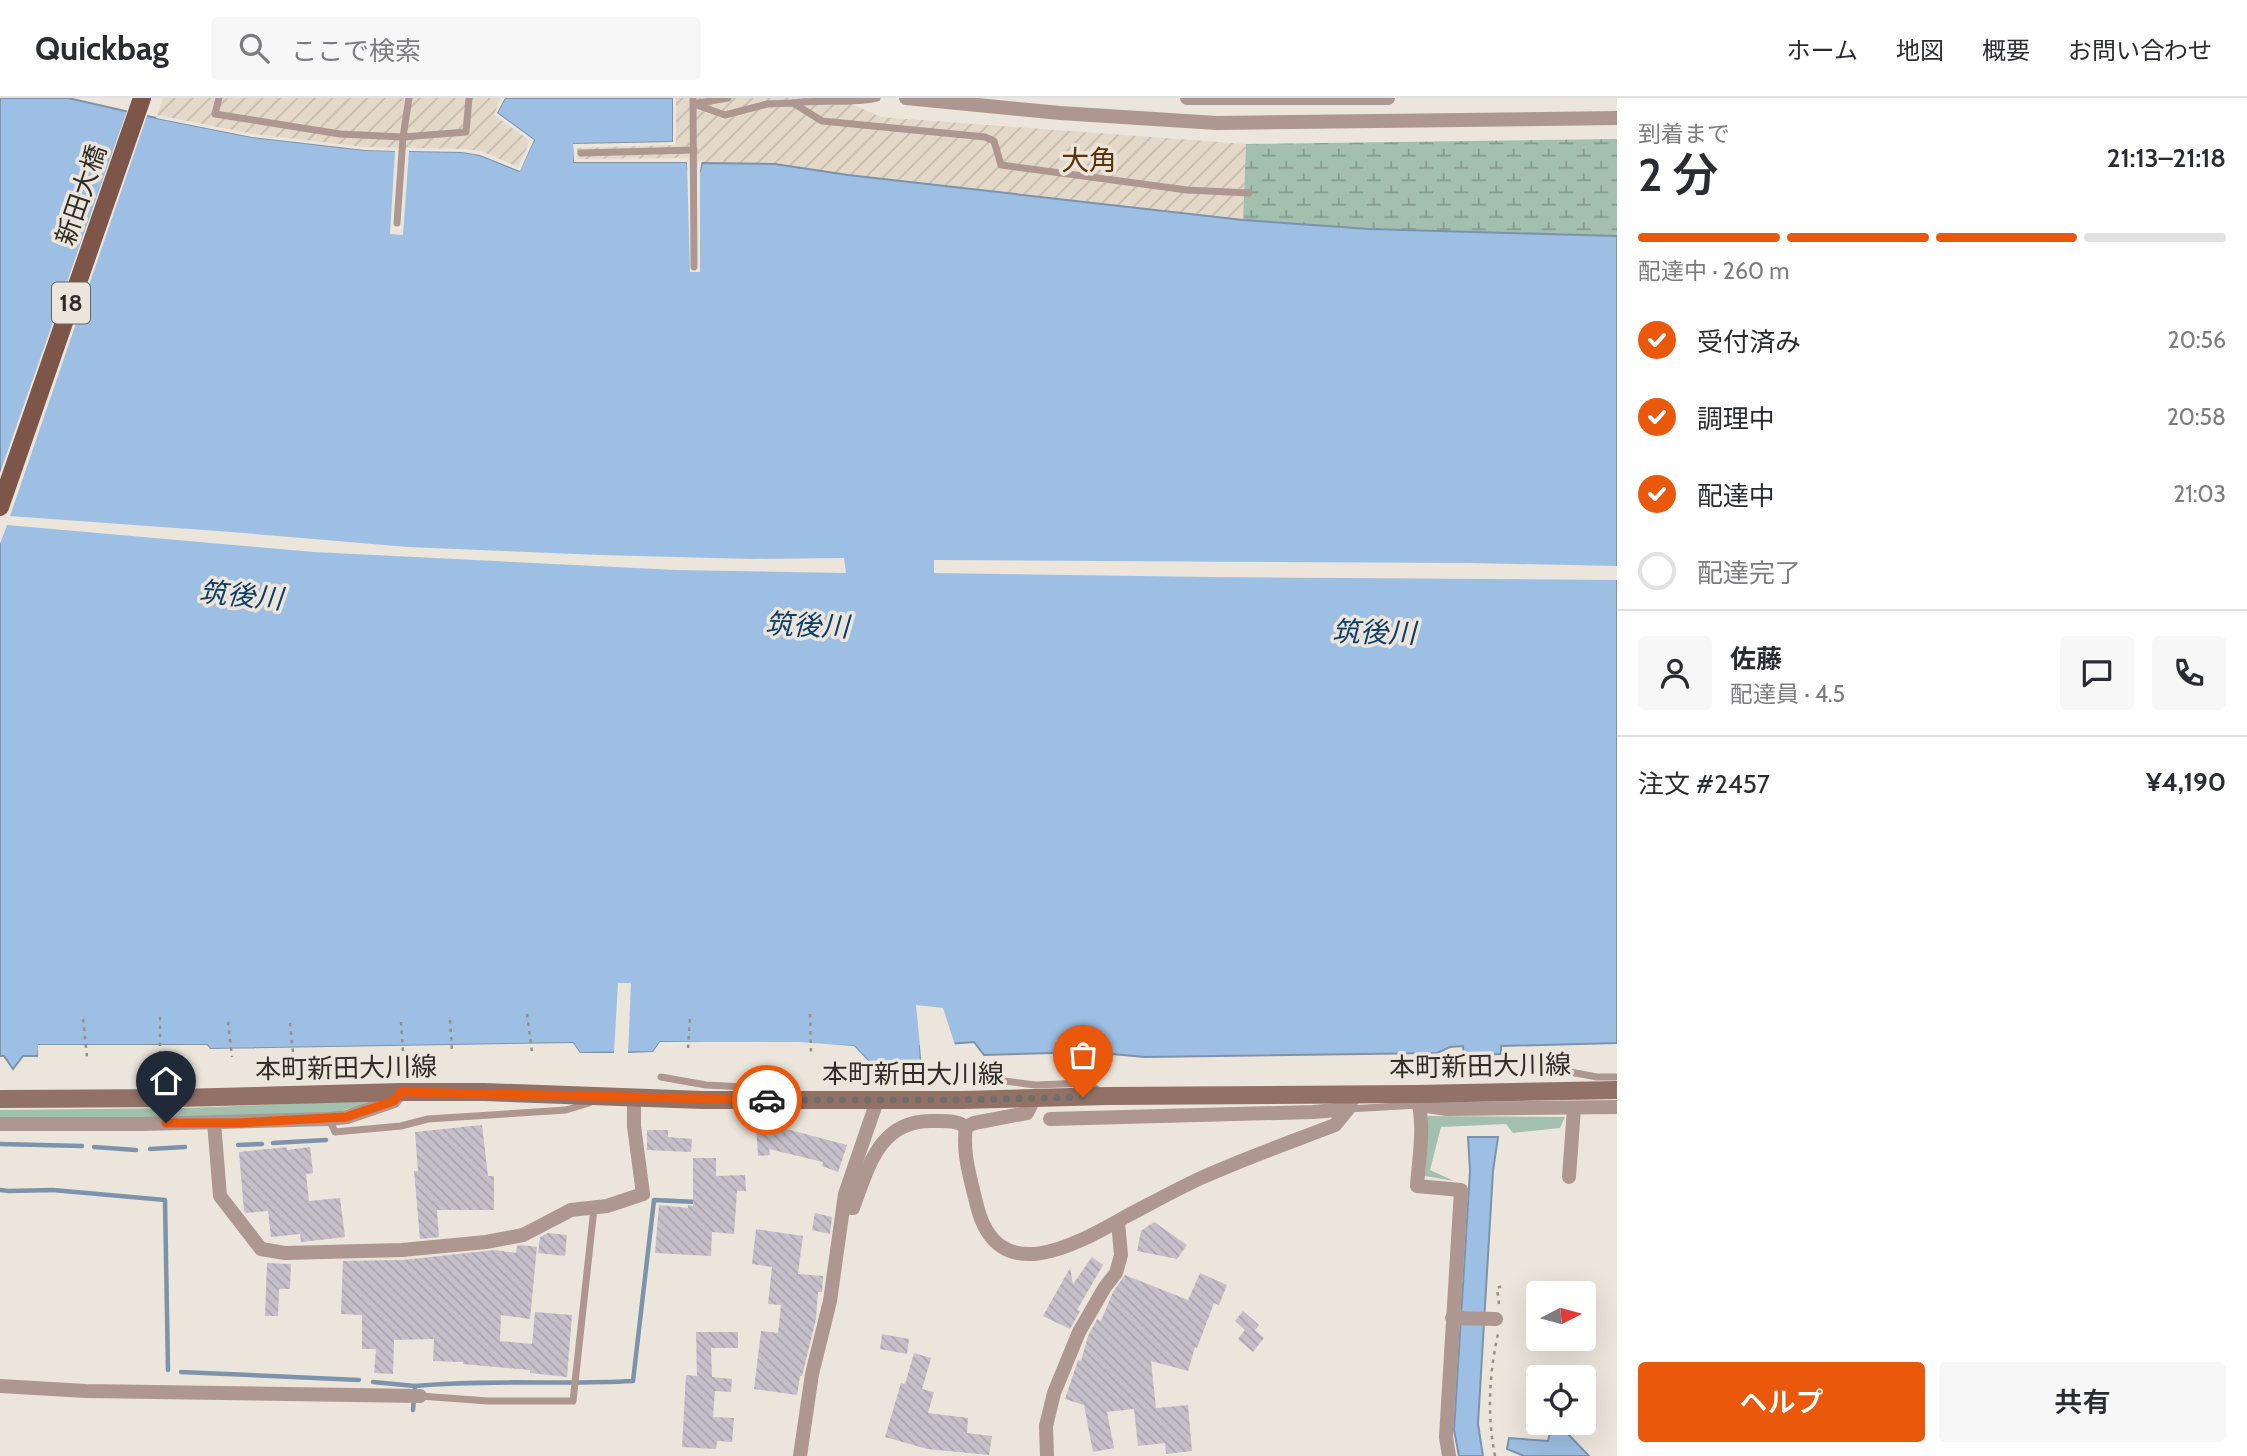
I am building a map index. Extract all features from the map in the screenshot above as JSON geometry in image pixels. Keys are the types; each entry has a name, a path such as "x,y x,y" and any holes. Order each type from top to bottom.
{"main road":[{"name":"新田大橋","path":"0,507 142,98"},
{"name":"本町新田大川線","path":"0,1099 178,1098 401,1092 877,1101 1107,1096 1351,1102 1617,1090"}],"street":[{"path":"906,98 1060,113 1217,123 1617,118"},
{"path":"1187,98 1388,98"},
{"path":"0,1124 329,1119 346,1117 394,1101 401,1092"},
{"path":"214,1122 220,1196 261,1249 285,1253 431,1248 523,1235 571,1210 607,1206 643,1194 634,1126 634,1097"},
{"path":"966,1127 974,1123 1027,1113 1034,1099"},
{"path":"1449,1456 1446,1437 1461,1190 1417,1186 1421,1121 1418,1100 1447,1109 1617,1107"},
{"path":"800,1456 812,1374 830,1301 845,1194 877,1101"},
{"path":"966,1127 964,1139 968,1169 979,1214 990,1236 1001,1246 1020,1254 1044,1254 1078,1243 1201,1178 1335,1125 1351,1102"},
{"path":"1050,1119 1313,1112 1351,1102"},
{"path":"1569,1177 1574,1108"},
{"path":"844,1208 853,1208 877,1151 889,1134 904,1124 922,1120 959,1122 966,1127"},
{"path":"1047,1456 1046,1426 1054,1394 1079,1332 1116,1273 1121,1255 1118,1222"},
{"path":"1452,1318 1496,1320"},
{"path":"0,1386 86,1391 420,1396"}],"lane":[{"path":"219,98 215,114 340,134 403,136 466,132 469,98"},
{"path":"397,223 403,136 409,98"},
{"path":"694,101 728,98"},
{"path":"694,101 725,115 767,104 877,98"},
{"path":"694,101 694,267"},
{"path":"793,103 822,121 985,137 994,141 1001,165 1187,190 1249,193"},
{"path":"581,153 694,150"},
{"path":"1527,1064 1597,1077 1617,1077"},
{"path":"966,1076 1035,1085 1087,1083 1107,1096"},
{"path":"662,1077 706,1085 765,1088 785,1100"},
{"path":"329,1119 335,1132 401,1126 428,1119 566,1110 589,1103 591,1096"},
{"path":"420,1396 488,1401 573,1402 594,1208"}],"path":[{"path":"527,1014 533,1052"},
{"path":"810,1014 811,1052"},
{"path":"160,1017 160,1054"},
{"path":"688,1048 690,1017"},
{"path":"83,1019 87,1057"},
{"path":"450,1020 452,1051"},
{"path":"228,1022 232,1057"},
{"path":"401,1022 403,1052"},
{"path":"290,1023 293,1052"},
{"path":"1495,1456 1489,1427 1493,1357 1499,1330 1496,1320 1499,1309 1497,1288 1505,1285"}],"shaded area":[{"path":"163,98 838,98 881,117 1246,144 1243,220 524,185 156,118"}],"green space":[{"path":"1617,139 1617,236 1369,229 1243,220 1246,144"},
{"path":"384,1100 332,1113 180,1117 0,1117 0,1110 186,1108"},
{"path":"1428,1116 1565,1117 1560,1128 1513,1133 1506,1124 1441,1127 1430,1170 1454,1181 1425,1176"}],"water":[{"name":"筑後川","path":"0,98 68,98 252,137 365,150 462,152 480,155 519,171 534,140 497,113 505,98 673,98 673,142 574,144 574,162 687,162 688,170 700,171 702,163 775,164 848,175 1243,220 1369,229 1617,236 1617,1043 1501,1046 1501,1054 1464,1055 1463,1046 1450,1047 1437,1053 1145,1057 1089,1052 984,1055 974,1042 920,1046 921,1064 875,1068 854,1046 660,1042 653,1052 580,1053 573,1043 210,1049 207,1045 39,1045 38,1056 23,1056 13,1069 4,1056 0,1056"},
{"path":"1468,1137 1498,1137 1493,1171 1478,1424 1483,1456 1459,1456 1454,1430 1470,1171"},
{"path":"1549,1435 1569,1435 1589,1456 1524,1456 1507,1449 1509,1438 1548,1441"}],"pier":[{"path":"501,98 505,98 497,113 534,140 520,171 480,155 409,151 403,235 390,234 395,151 252,137 156,118 157,115 253,134 365,147 481,151 518,167 530,141 494,115"},
{"path":"673,98 676,98 675,145 577,148 577,159 688,158 691,167 697,167 702,159 700,272 690,272 687,162 574,162 573,144 673,142"},
{"path":"128,108 148,113 10,516 408,547 752,559 844,558 846,573 676,570 314,552 7,525 0,544 0,473"},
{"path":"934,560 1617,566 1617,580 934,573"},
{"path":"618,983 631,983 628,1053 653,1052 660,1042 799,1042 854,1046 875,1071 853,1049 799,1046 662,1045 653,1056 580,1057 572,1046 210,1053 205,1048 42,1049 42,1057 38,1059 38,1045 207,1045 210,1049 573,1043 580,1053 614,1053"},
{"path":"916,1005 943,1008 956,1048 923,1049 922,1068"}],"building":[{"path":"482,1125 488,1176 494,1176 494,1210 437,1210 439,1237 420,1239 414,1171 418,1171 415,1132"},
{"path":"771,1125 847,1145 838,1172 822,1166 823,1162 769,1149 770,1155 758,1156 756,1126"},
{"path":"647,1130 668,1130 668,1137 692,1139 691,1152 647,1150"},
{"path":"287,1147 287,1150 310,1147 313,1173 306,1174 309,1201 340,1198 345,1237 301,1242 300,1234 271,1237 268,1211 244,1211 239,1152"},
{"path":"693,1158 716,1158 716,1176 745,1175 746,1191 737,1191 734,1234 712,1232 711,1256 655,1253 659,1205 688,1208 688,1205 693,1206"},
{"path":"815,1213 832,1217 830,1234 812,1230"},
{"path":"1154,1222 1187,1245 1177,1259 1137,1251 1141,1231"},
{"path":"756,1229 803,1236 798,1274 823,1276 822,1292 818,1292 816,1319 797,1395 754,1389 761,1331 778,1333 781,1305 768,1304 772,1267 752,1264"},
{"path":"548,1233 567,1235 565,1256 538,1253 540,1237"},
{"path":"517,1246 537,1247 530,1319 501,1315 500,1341 532,1344 535,1312 572,1315 567,1377 463,1362 433,1361 434,1339 394,1340 393,1374 374,1373 376,1349 362,1349 362,1315 341,1314 343,1261 403,1260 495,1250 516,1253"},
{"path":"1092,1257 1103,1265 1077,1310 1080,1311 1070,1329 1043,1316 1070,1268 1073,1284"},
{"path":"267,1263 291,1264 290,1289 279,1289 278,1316 265,1316"},
{"path":"1200,1273 1227,1285 1219,1305 1214,1303 1188,1371 1151,1361 1156,1408 1188,1405 1192,1451 1166,1454 1165,1443 1138,1446 1134,1409 1107,1412 1114,1448 1093,1452 1084,1405 1065,1399 1088,1336 1097,1319 1101,1321 1113,1292 1125,1275 1188,1300"},
{"path":"1243,1311 1259,1325 1255,1330 1264,1338 1253,1352 1238,1339 1245,1330 1235,1321"},
{"path":"696,1332 738,1332 738,1348 711,1348 712,1377 732,1379 731,1392 715,1391 713,1417 734,1418 732,1442 717,1441 716,1449 682,1447 686,1375 697,1376"},
{"path":"882,1334 909,1339 907,1354 880,1349"},
{"path":"914,1353 931,1358 922,1389 934,1392 928,1413 968,1418 967,1433 992,1436 989,1455 927,1449 885,1437 901,1383 905,1384"}],"waterway":[{"path":"273,1143 326,1140"},
{"path":"0,1144 82,1146"},
{"path":"238,1145 262,1144"},
{"path":"94,1147 136,1150"},
{"path":"150,1149 185,1147"},
{"path":"0,1190 53,1190 165,1200 168,1370"},
{"path":"413,1410 415,1386 633,1381 654,1200 697,1202"},
{"path":"181,1372 359,1380"},
{"path":"373,1382 415,1386"}],"way so far":[{"path":"767,1100 1083,1097"}],"district":[{"name":"大角","path":"1089,160"}],"route":[{"path":"166,1123 238,1123 346,1117 394,1101 401,1092 767,1100"}]}
